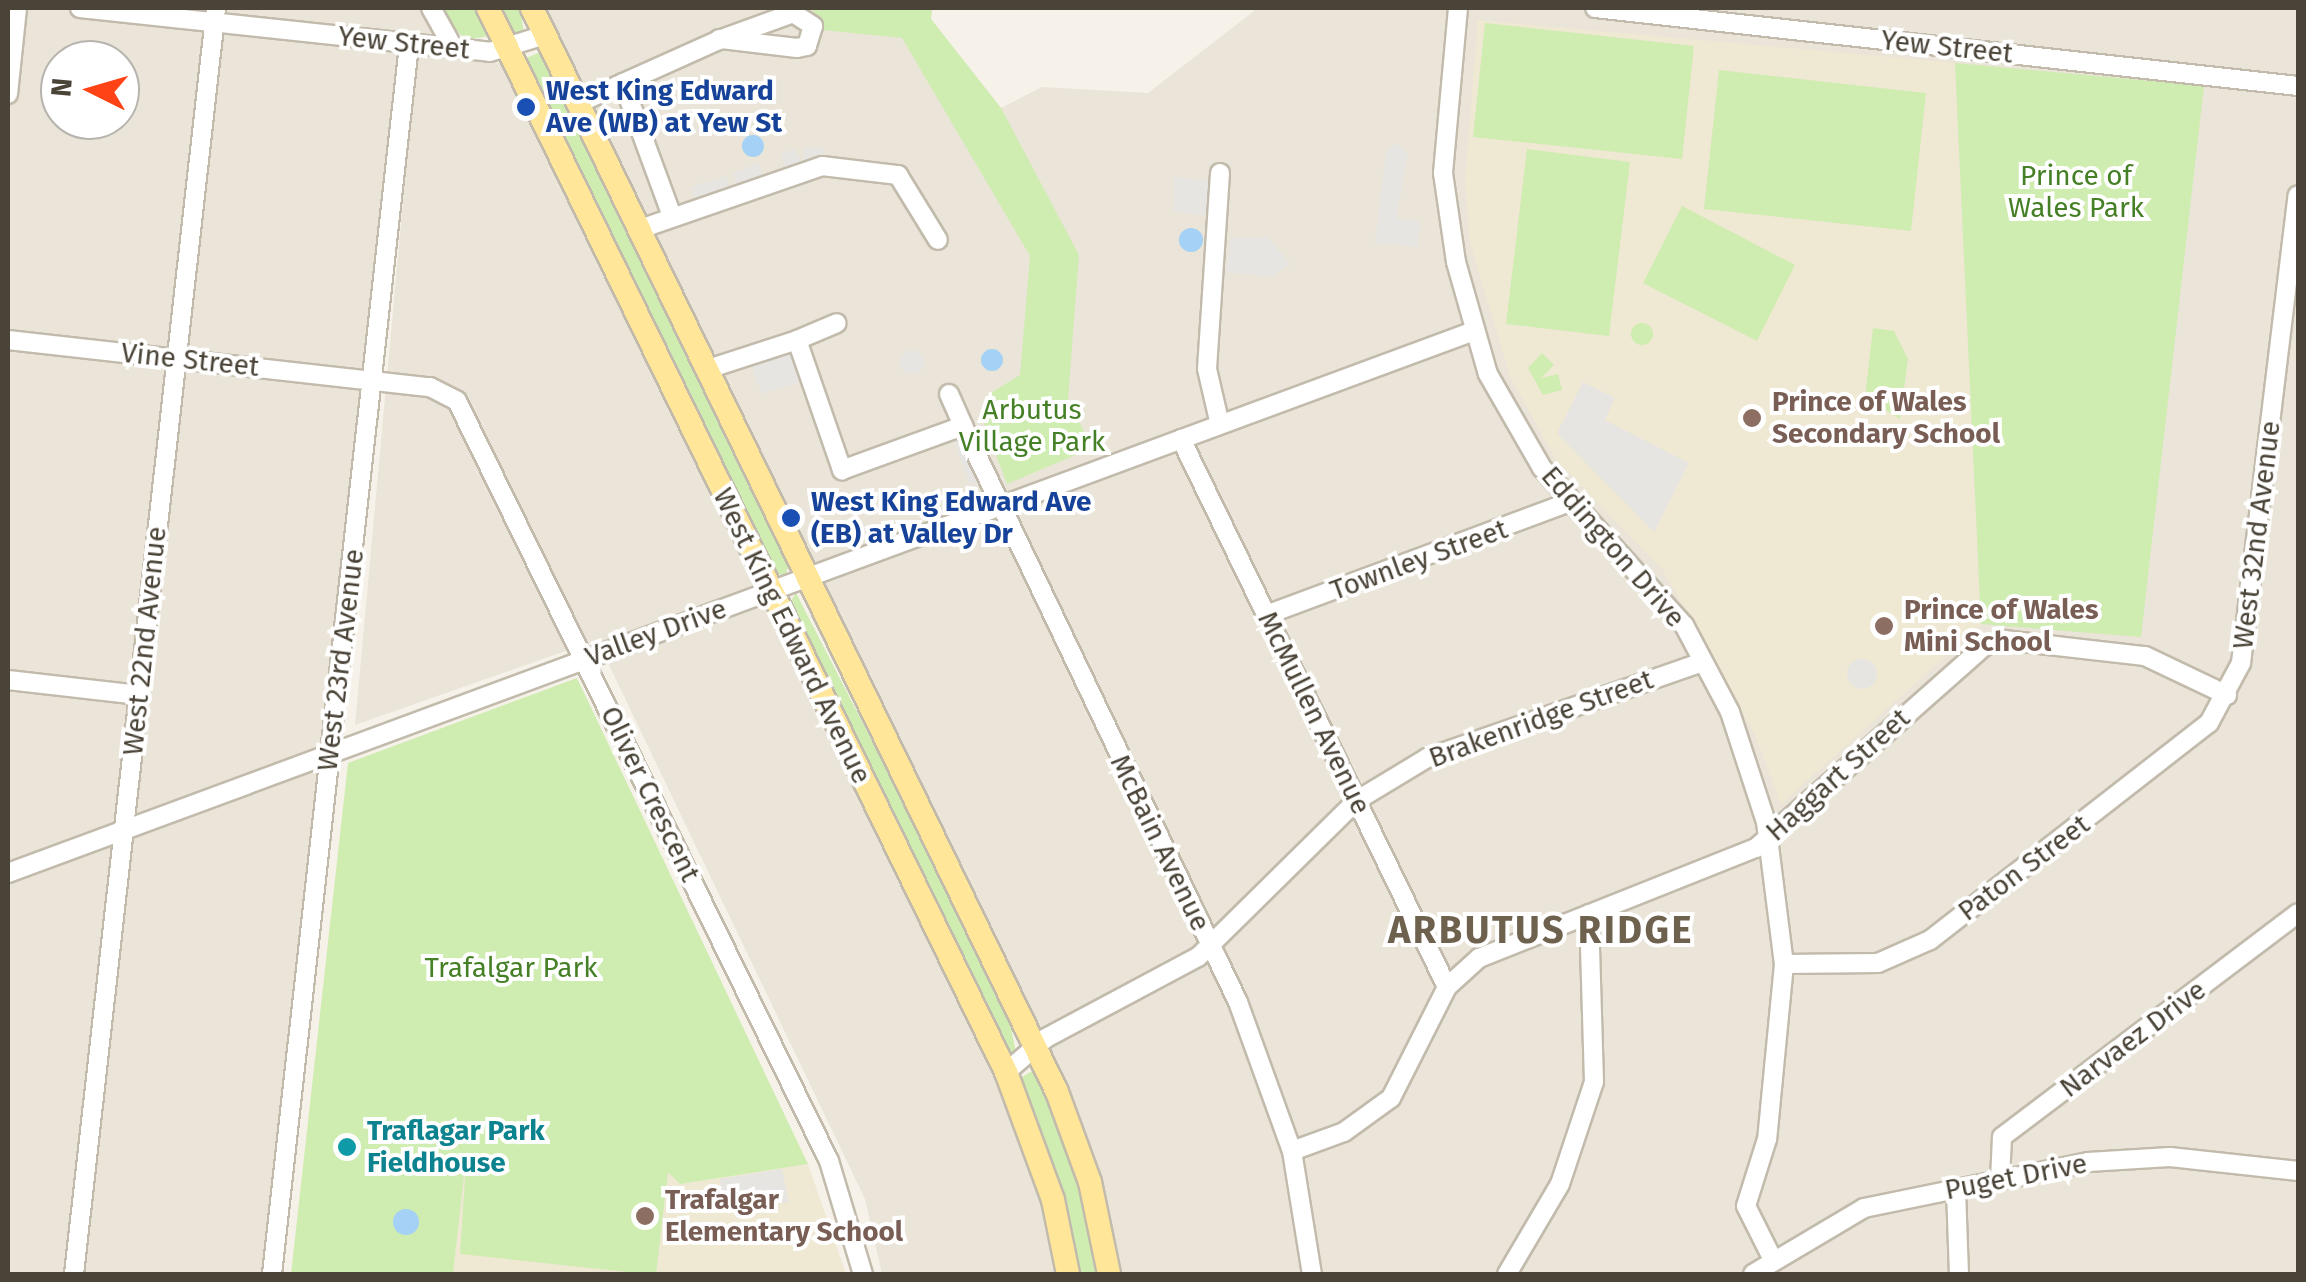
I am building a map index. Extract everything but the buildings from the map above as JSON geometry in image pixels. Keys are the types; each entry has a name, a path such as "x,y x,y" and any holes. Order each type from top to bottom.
{"main road":[{"name":"West King Edward Avenue","path":"488,8 1006,1072 1053,1200 1068,1274"},
{"name":"West King Edward Avenue","path":"532,8 643,228 1036,1048 1085,1165 1109,1274"}],"street":[{"path":"8,94 17,8"},
{"name":"Yew Street","path":"80,8 215,15 454,49 509,51 545,35"},
{"path":"431,8 454,49"},
{"name":"Eddington Drive","path":"1458,8 1444,173 1474,331 1510,417 1570,502 1661,592 1702,662 1752,768 1769,836 1784,964 1766,1139 1746,1206 1771,1256"},
{"name":"Yew Street","path":"1595,8 1734,15 2298,86"},
{"name":"West 22nd Avenue","path":"74,1274 215,15"},
{"path":"581,102 720,40"},
{"name":"West 23rd Avenue","path":"272,1274 409,45"},
{"path":"622,83 672,216"},
{"path":"643,228 822,166 898,175 938,240"},
{"path":"1220,173 1206,370 1220,425"},
{"name":"West 32nd Avenue","path":"2227,695 2241,662 2298,195"},
{"path":"710,368 797,340 837,322"},
{"name":"Valley Drive","path":"8,873 1474,331"},
{"name":"Vine Street","path":"8,340 372,380"},
{"path":"797,340 842,470 963,426"},
{"name":"Oliver Crescent","path":"372,380 440,389 457,401 829,1161 863,1274"},
{"name":"McBain Avenue","path":"949,394 996,507 1209,946 1292,1151 1312,1274"},
{"name":"McMullen Avenue","path":"1181,439 1447,987"},
{"name":"Townley Street","path":"1266,615 1570,502"},
{"name":"Haggart Street","path":"1292,1151 1344,1132 1391,1098 1447,987 1510,939 1589,914 1769,836 1984,646 2004,640 2145,656 2227,695"},
{"name":"Brakenridge Street","path":"1006,1072 1036,1048 1209,946 1356,801 1427,758 1702,662"},
{"path":"8,680 139,694"},
{"name":"Paton Street","path":"1784,964 1878,963 1930,940 2190,745 2227,695"},
{"name":"Narvaez Drive","path":"2000,1180 2002,1137 2298,913"},
{"path":"1507,1274 1560,1184 1594,1082 1589,914"},
{"name":"Puget Drive","path":"1752,1274 1771,1256 1864,1208 2000,1180 2130,1156 2298,1171"},
{"path":"1956,1189 1958,1274"}],"shaded area":[{"path":"8,8 423,8 446,39 405,36 270,1274 8,1274"},
{"path":"542,8 932,8 931,19 1001,108 1042,87 1148,93 1258,8 2298,8 2298,1274 1116,1274 1112,1245 824,584"},
{"name":"Prince of Wales Secondary School","path":"1478,20 1955,63 1981,624 1781,804 1755,735 1663,570 1556,460 1510,376 1470,243 1465,179"},
{"path":"425,54 506,64 996,1073 1038,1180 1059,1274 882,1274 865,1199 597,640 355,725 416,60"},
{"path":"1397,143 1408,154 1396,218 1420,222 1418,247 1375,243 1386,152"},
{"path":"804,148 823,148 822,166 804,166"},
{"path":"795,149 809,184 787,191 782,153"},
{"path":"759,163 765,180 738,190 733,173"},
{"path":"726,176 731,193 698,206 691,187"},
{"path":"1174,177 1215,182 1211,216 1174,212"},
{"path":"1231,237 1268,237 1290,264 1272,277 1226,272"},
{"path":"792,348 802,381 762,394 750,363"},
{"path":"912,350 924,362 912,374 900,362"},
{"path":"1583,382 1615,398 1605,420 1689,463 1654,532 1557,433"},
{"path":"966,435 985,480 970,485 953,438"},
{"path":"1862,659 1873,663 1877,674 1873,685 1862,689 1851,685 1847,674 1851,663"},
{"name":"Trafalgar Elementary School","path":"466,1148 668,1171 680,1184 808,1164 846,1274 453,1274"},
{"path":"782,1169 789,1202 723,1213 720,1179"}],"green space":[{"path":"438,8 480,8 489,36 465,40"},
{"path":"496,8 520,8 524,33 514,35"},
{"name":"Arbutus Village Park","path":"812,8 932,8 931,19 1001,108 1079,255 1068,399 1092,448 1007,484 983,421 986,396 1020,375 1030,256 902,38 823,30"},
{"path":"1485,23 1694,46 1682,159 1473,137"},
{"path":"538,53 559,79 789,564 785,577 773,571 524,59"},
{"name":"Prince of Wales Park","path":"1955,63 2204,86 2141,637 1981,624"},
{"path":"1719,70 1926,93 1911,231 1704,209"},
{"path":"1527,149 1630,162 1609,336 1506,324"},
{"path":"1682,206 1795,265 1757,341 1643,283"},
{"path":"1638,323 1646,323 1653,334 1646,345 1638,345 1631,338 1631,330"},
{"path":"1873,328 1894,331 1908,359 1900,419 1865,397"},
{"path":"1542,353 1554,365 1541,378 1558,374 1562,390 1543,395 1528,368"},
{"path":"796,593 1005,1000 1016,1052 1006,1051 789,604"},
{"name":"Trafalgar Park","path":"577,678 808,1164 680,1184 668,1172 656,1274 647,1274 460,1254 467,1148 453,1274 291,1274 348,763"},
{"path":"1032,1071 1065,1128 1101,1274 1075,1274 1019,1079"}],"water":[{"path":"753,135 761,138 761,154 753,157 745,154 742,146 745,138"},
{"path":"1191,228 1203,240 1191,252 1179,240"},
{"path":"992,349 1000,352 1000,368 992,371 984,368 981,360 984,352"},
{"path":"406,1209 415,1213 419,1222 415,1231 406,1235 397,1231 393,1222 397,1213"}],"place":[{"name":"West King Edward Ave (WB) at Yew St","path":"526,107"},
{"name":"Prince of Wales Secondary School","path":"1752,418"},
{"name":"West King Edward Ave (EB) at Valley Dr","path":"791,518"},
{"name":"Prince of Wales Mini School","path":"1884,626"},
{"name":"Traflagar Park Fieldhouse","path":"347,1147"},
{"name":"Trafalgar Elementary School","path":"645,1216"}],"district":[{"name":"ARBUTUS RIDGE","path":"1541,931"}]}
